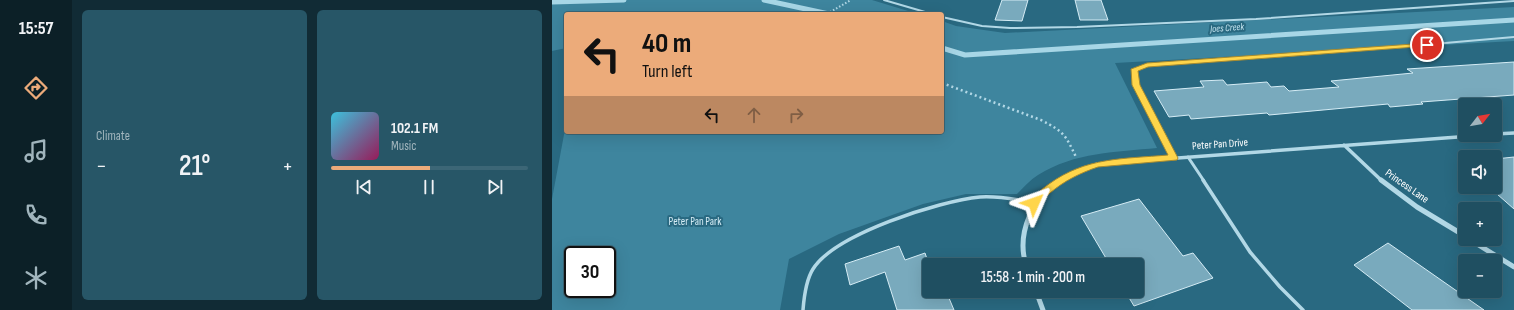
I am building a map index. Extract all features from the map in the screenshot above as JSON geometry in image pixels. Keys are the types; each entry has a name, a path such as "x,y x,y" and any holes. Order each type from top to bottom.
{"street":[{"path":"1502,134 1514,133"},
{"name":"Peter Pan Drive","path":"1023,258 1024,226 1034,203 1064,178 1098,164 1188,156 1458,137"},
{"name":"Princess Lane","path":"1344,145 1378,178 1418,207 1458,232"},
{"path":"1480,246 1514,267"},
{"path":"1039,298 1043,310"}],"lane":[{"path":"884,0 925,12"},
{"path":"944,17 982,26 1010,28 1077,27 1256,19 1514,1"},
{"path":"1173,158 1136,85 1134,70 1147,65 1399,47 1514,37"},
{"path":"1188,156 1250,252 1280,287 1304,310"},
{"path":"803,310 813,268 828,252 868,230 931,207 975,198 1008,198 1034,203"}],"path":[{"path":"830,12 851,0"},
{"path":"944,84 1041,120 1055,127 1069,140 1072,151 1083,169"}],"green space":[{"path":"552,0 872,0 911,12 564,12 564,48 552,51"},
{"name":"Peter Pan Park","path":"1514,7 1514,41 1115,63 1157,148 1111,152 1081,157 1052,167 1038,175 1017,194 966,194 923,204 839,234 789,259 780,310 552,310 552,199 564,134 944,134 944,22 956,26 1005,33"}],"building":[{"path":"1002,0 1028,0 1022,21 995,20"},
{"path":"1075,0 1101,0 1108,20 1080,20"},
{"path":"1514,62 1514,95 1458,98 1458,99 1421,102 1423,104 1390,107 1388,104 1269,115 1267,113 1191,119 1189,115 1169,117 1154,91 1204,87 1200,81 1223,80 1227,85 1267,82 1271,87 1284,86 1289,91 1339,87 1331,81 1413,73 1407,69"},
{"path":"1514,157 1514,209 1497,194 1502,194 1502,158"},
{"path":"1139,199 1183,256 1193,253 1213,278 1134,306 1129,298 1144,298 1144,258 1106,258 1081,216"},
{"path":"1388,243 1458,292 1458,298 1467,298 1484,310 1412,310 1354,265"},
{"path":"899,246 905,260 925,253 927,258 922,258 922,298 949,298 954,310 897,310 885,272 850,285 845,264"}],"waterway":[{"name":"Joes Creek","path":"552,2 624,0"},
{"name":"Joes Creek","path":"764,0 820,12"},
{"name":"Joes Creek","path":"944,49 965,55 1514,20"}],"route":[{"path":"1034,203 1064,178 1098,164 1173,158 1136,85 1134,70 1147,65 1427,45"}]}
